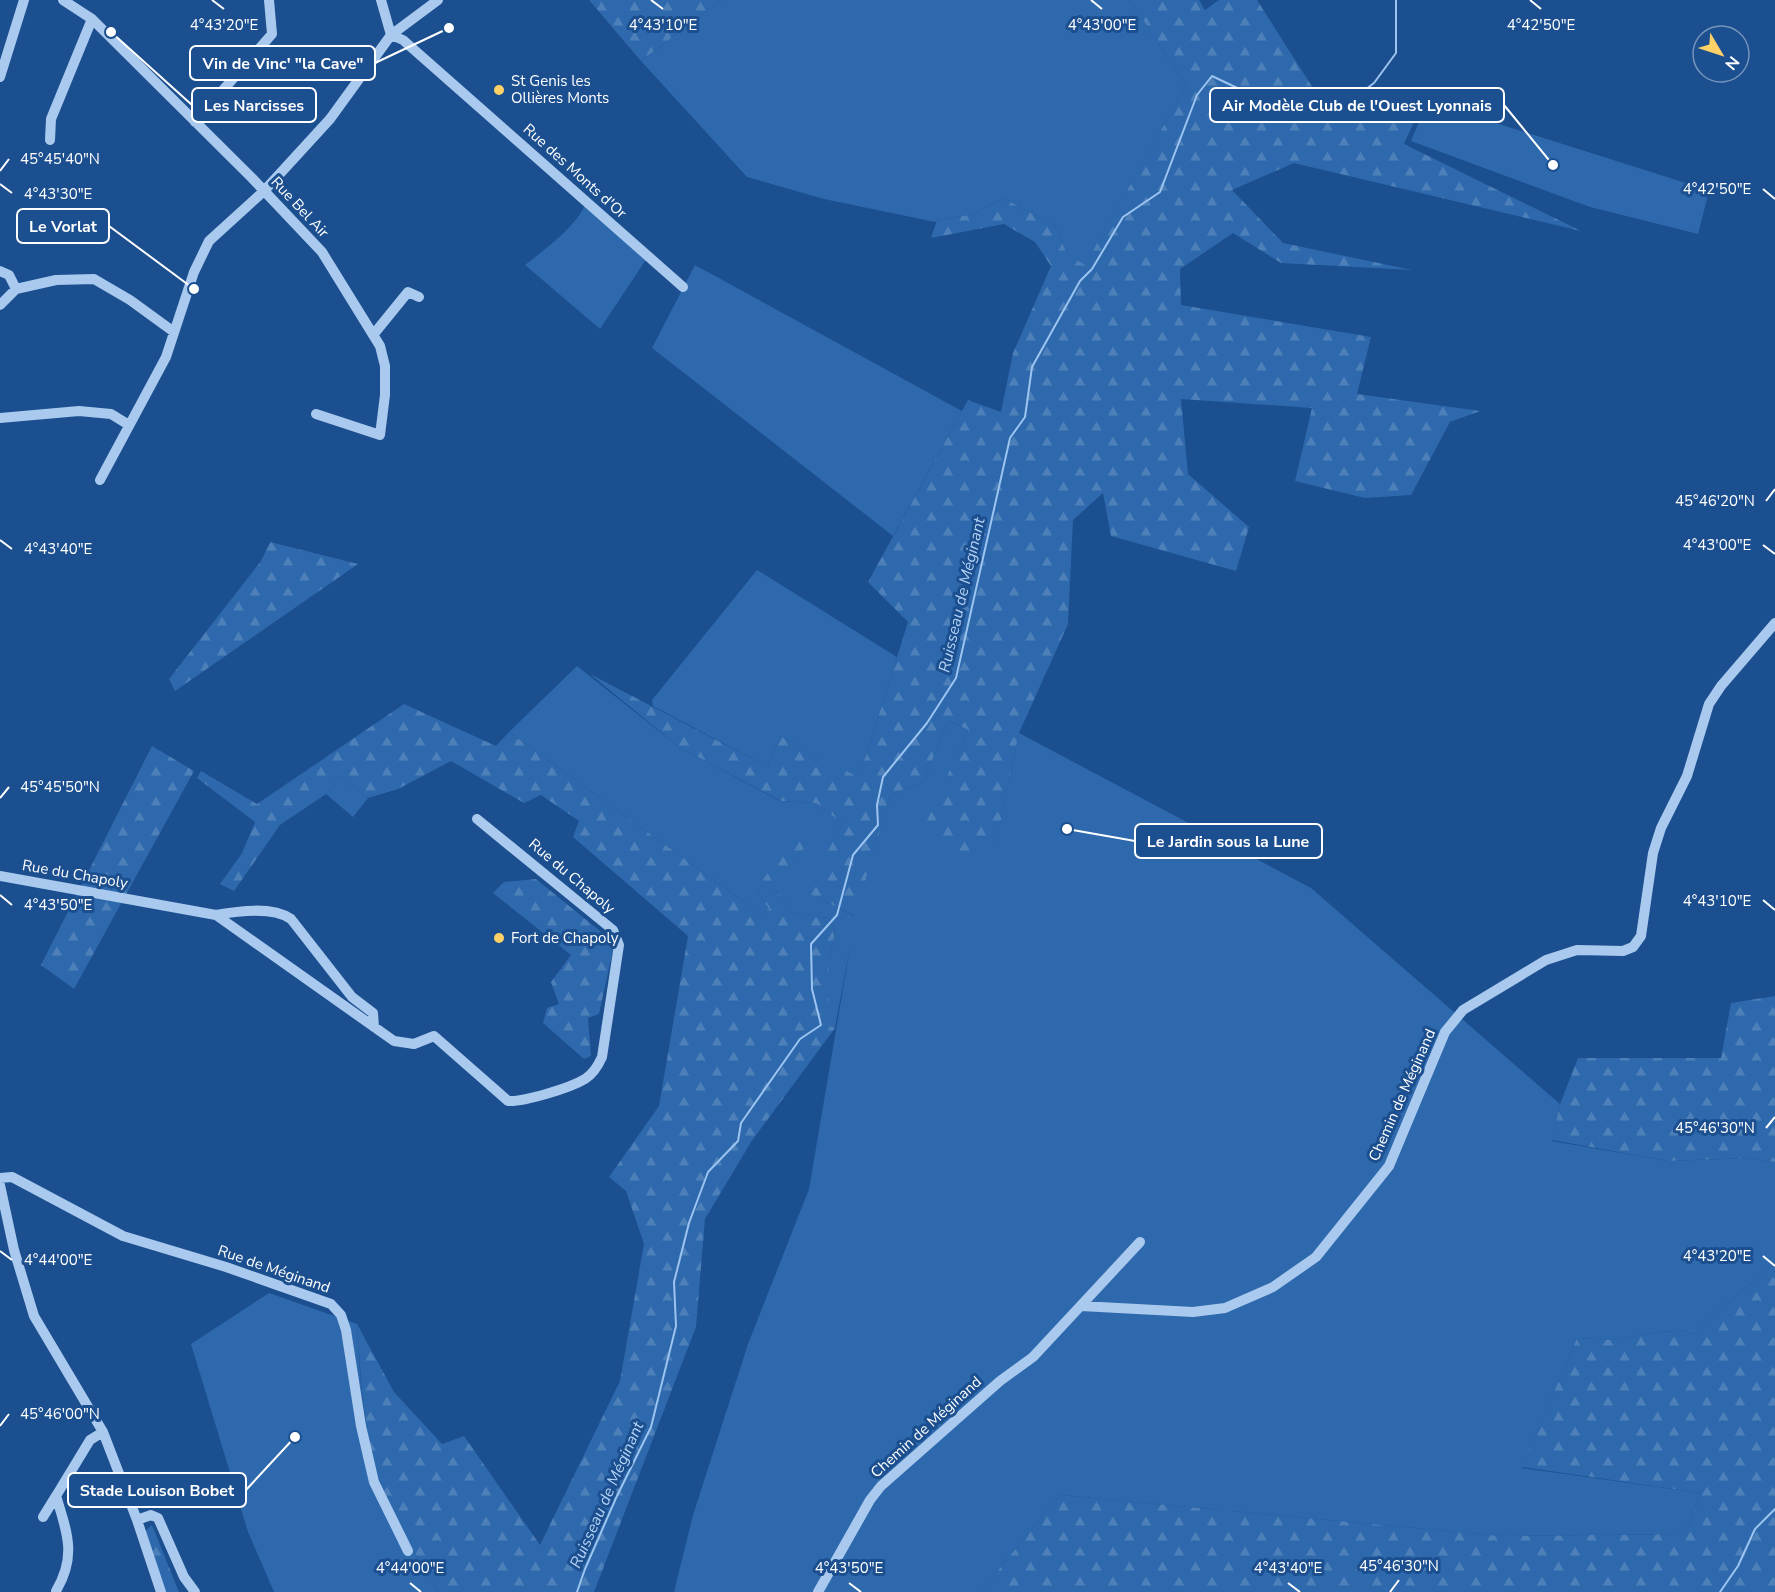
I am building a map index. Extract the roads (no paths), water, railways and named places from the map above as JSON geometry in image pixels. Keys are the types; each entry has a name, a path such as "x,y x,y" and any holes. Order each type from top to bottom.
{"street":[{"path":"0,77 24,0"},
{"name":"Rue Bel Air","path":"63,0 92,19 322,252 373,334 380,346 385,366 385,394 380,435 316,414"},
{"path":"195,122 272,34 269,0"},
{"path":"381,0 391,35"},
{"path":"100,480 166,357 194,272 209,241 264,191 330,119 391,35 438,0"},
{"path":"50,140 51,119 92,19"},
{"name":"Rue des Monts d'Or","path":"391,35 403,40 683,287"},
{"path":"0,271 9,275 16,289"},
{"path":"0,305 16,289 56,280 94,279 130,300 174,332"},
{"path":"373,334 408,292 419,297"},
{"path":"0,418 79,411 111,414 129,425"},
{"name":"Chemin de Méginand","path":"1081,1306 1193,1312 1225,1308 1273,1287 1316,1257 1389,1166 1445,1032 1463,1010 1546,960 1577,950 1623,951 1633,947 1641,936 1653,853 1661,828 1688,776 1709,704 1720,686 1775,624"},
{"name":"Rue du Chapoly","path":"216,915 374,1027 403,1044 414,1044 434,1036 508,1101 521,1101 585,1079 597,1068 602,1057 619,945 613,930 477,819"},
{"name":"Rue du Chapoly","path":"0,876 216,915 235,912 280,913 291,919 352,997 373,1013 374,1027"},
{"name":"Rue de Méginand","path":"0,1178 12,1177 123,1236 226,1267 331,1304 341,1315 346,1330 361,1426 374,1482 408,1551"},
{"path":"0,1185 14,1250 34,1317 103,1432 137,1520 161,1592"},
{"name":"Chemin de Méginand","path":"818,1592 870,1500 881,1486 1000,1381 1033,1357 1140,1242"},
{"path":"43,1517 90,1440 103,1432"},
{"path":"56,1496 70,1543 65,1575 56,1591"},
{"path":"137,1520 151,1515 158,1518 184,1577 195,1592"}],"waterway":[{"name":"Ruisseau de Méginant","path":"577,1592 616,1498 651,1427 676,1326 674,1282 689,1223 708,1172 738,1141 741,1123 800,1039 821,1025 812,989 811,944 837,915 853,855 878,825 877,805 883,777 927,723 956,678 1010,438 1025,417 1032,367 1080,281 1092,269 1123,217 1160,192 1197,95 1212,76 1252,95 1333,114 1374,83 1396,53 1396,0"},
{"path":"1720,1592 1738,1566 1755,1529 1775,1509"}],"place":[{"name":"Vin de Vinc' \"la Cave\"","path":"449,28"},
{"name":"Les Narcisses","path":"111,32"},
{"name":"St Genis les Ollières Monts","path":"499,90"},
{"name":"Air Modèle Club de l'Ouest Lyonnais","path":"1553,165"},
{"name":"Le Vorlat","path":"194,289"},
{"name":"Le Jardin sous la Lune","path":"1067,829"},
{"name":"Fort de Chapoly","path":"499,938"},
{"name":"Stade Louison Bobet","path":"295,1437"}]}
